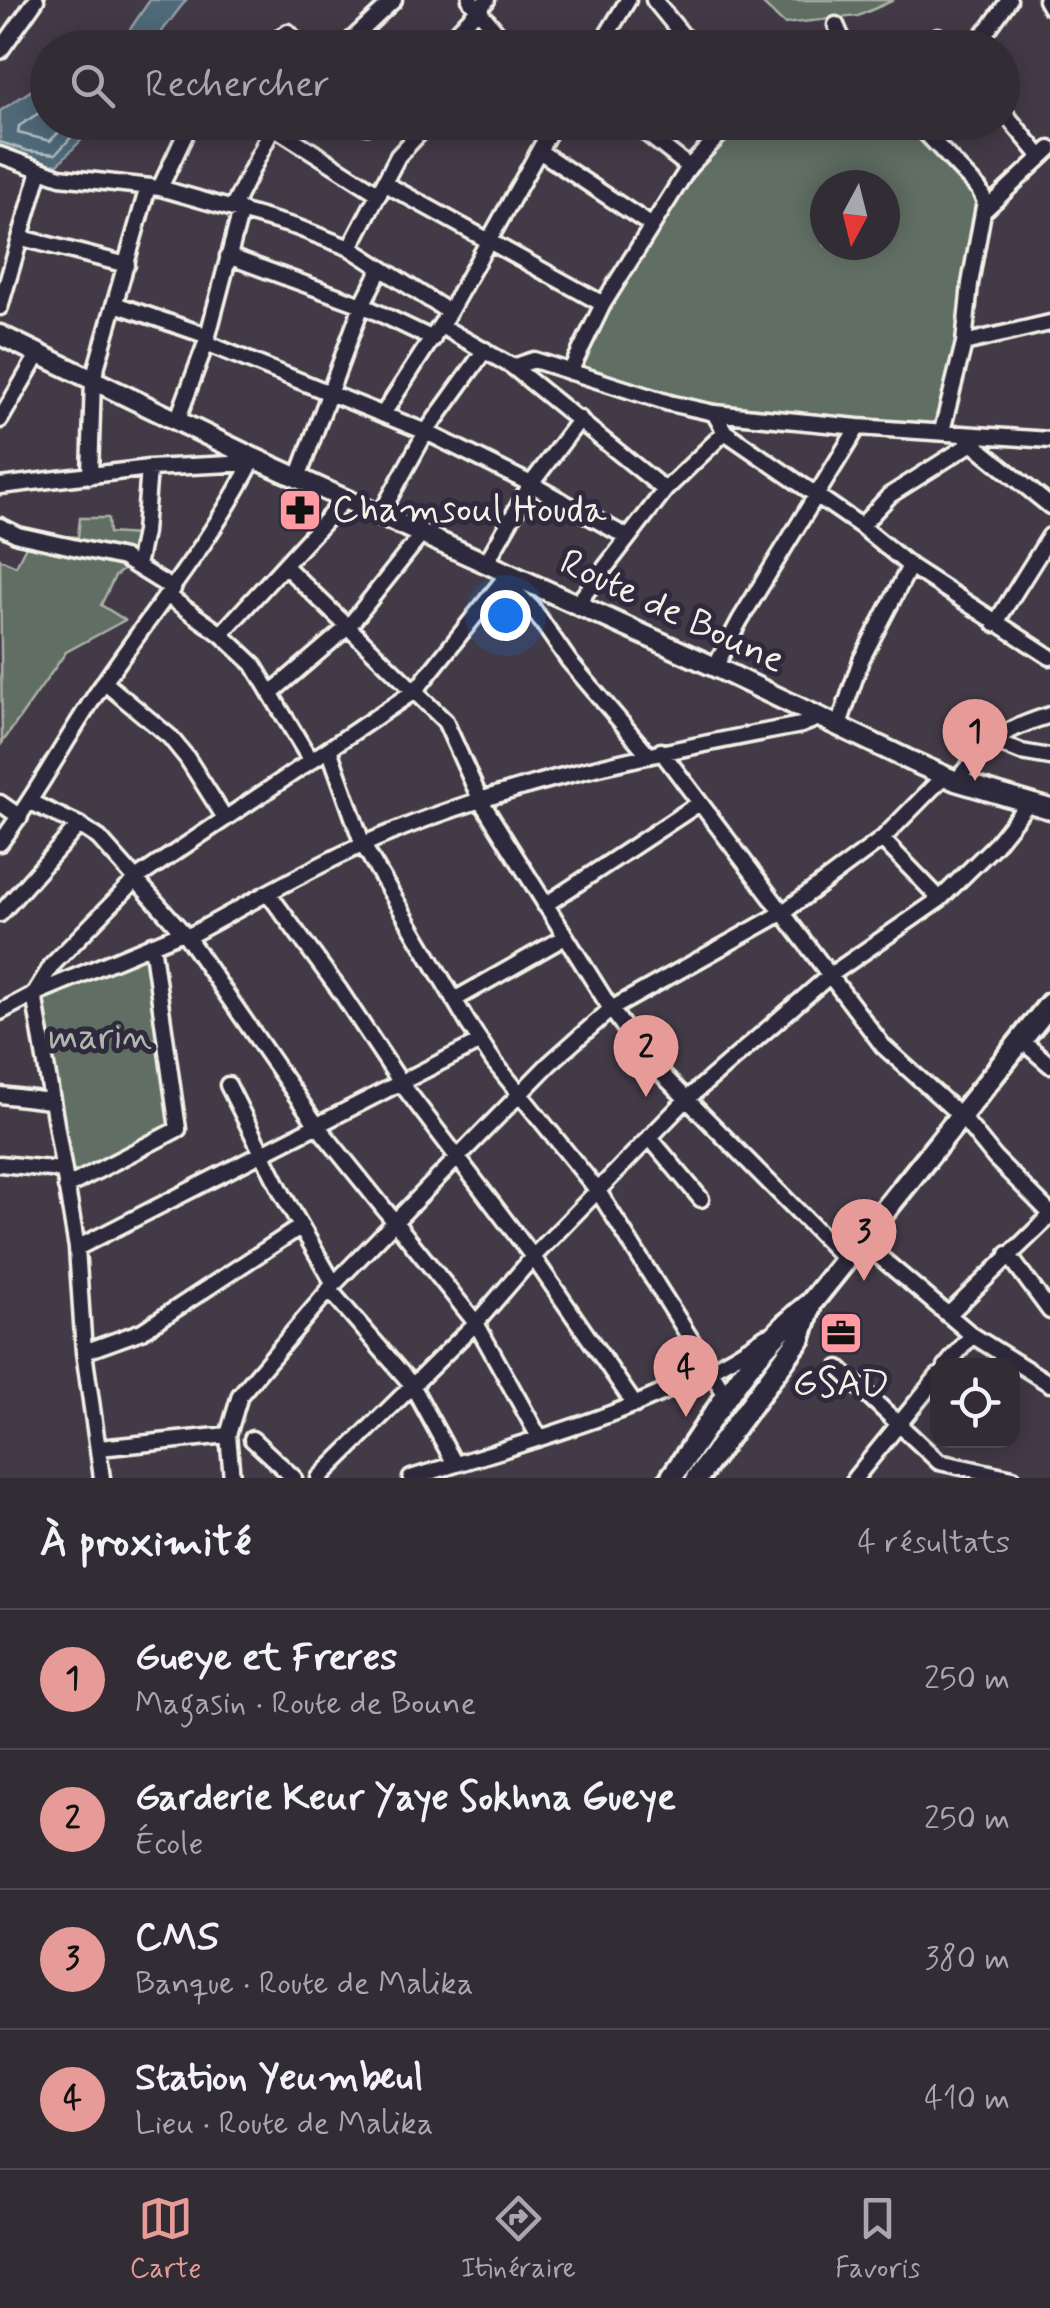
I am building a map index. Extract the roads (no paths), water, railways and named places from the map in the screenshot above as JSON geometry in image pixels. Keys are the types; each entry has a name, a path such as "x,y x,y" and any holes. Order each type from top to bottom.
{"main road":[{"path":"673,1477 726,1396 781,1326 811,1303 1049,1008"},
{"path":"697,1478 800,1338 811,1303"}],"street":[{"path":"0,51 36,0"},
{"path":"362,30 394,0"},
{"path":"610,30 628,0"},
{"path":"654,0 678,30"},
{"path":"986,30 1009,0"},
{"path":"1046,0 1050,7"},
{"path":"456,30 478,3 494,30"},
{"path":"836,26 838,30"},
{"path":"986,209 1046,153 1020,128"},
{"path":"90,476 93,379 154,188 181,140"},
{"path":"177,420 207,339 237,209 265,140"},
{"path":"298,140 382,189 603,304"},
{"path":"350,248 398,156 413,140"},
{"path":"384,414 450,312 545,140"},
{"path":"655,140 689,167"},
{"path":"570,372 603,304 689,167 715,140"},
{"path":"932,140 980,189 986,209 974,256 964,343 942,430"},
{"path":"539,150 652,226"},
{"path":"0,155 73,180 154,188 237,209 350,248 450,312"},
{"path":"0,307 40,170"},
{"path":"22,238 127,265"},
{"path":"228,256 484,350 513,366 665,490"},
{"path":"298,478 362,305 380,270"},
{"path":"115,304 426,432 627,538"},
{"path":"964,343 1050,323"},
{"name":"Route de Boune","path":"0,335 253,460 486,563 506,576 716,666 950,778 1050,809"},
{"path":"380,515 426,432 484,350"},
{"path":"0,420 39,353"},
{"path":"513,366 534,360 669,403 714,412 1050,440"},
{"path":"714,412 725,432 861,526 910,566 1050,657"},
{"path":"486,563 531,484 580,419"},
{"path":"716,666 858,427"},
{"path":"576,604 665,490 725,432"},
{"path":"959,432 1050,506"},
{"path":"861,526 890,495 972,443"},
{"path":"0,486 253,460"},
{"path":"0,843 104,682 220,520 253,460"},
{"path":"136,566 144,532 148,468"},
{"path":"222,634 345,500"},
{"path":"0,526 18,535 104,552 136,566 222,634 253,664 311,761"},
{"path":"272,692 349,626 422,534"},
{"path":"995,624 1050,536"},
{"path":"286,566 416,690 451,729 482,801 565,937 646,1058 845,1259"},
{"path":"839,725 861,660 910,566"},
{"path":"102,1478 84,1352 77,1248 34,994 52,965 137,878 416,690 506,576 570,661 698,804 901,1065 962,1117 995,1158 1050,1214 948,1315"},
{"path":"104,682 170,737 188,758 225,818"},
{"path":"232,1478 228,1435 240,1395 332,1286 549,1064 611,1009 782,912 882,839 1005,730 1050,715"},
{"path":"0,1012 152,944 185,934 364,845 482,801 654,752 801,725 820,716"},
{"path":"992,740 1050,758"},
{"path":"328,749 364,845 454,1000 520,1096 598,1191 726,1396"},
{"path":"30,802 79,824 99,838 185,934 316,1124 476,1324 539,1437"},
{"path":"319,1478 476,1324 533,1258 687,1099 829,976 940,899 979,862 1029,802"},
{"path":"0,803 20,817"},
{"path":"545,905 698,804"},
{"path":"0,913 79,824"},
{"path":"882,839 940,899"},
{"path":"268,893 401,1083 533,1258 634,1405"},
{"path":"454,1000 565,937"},
{"path":"66,1187 178,1129 152,944"},
{"path":"1021,1040 1050,1066"},
{"path":"77,1248 480,1042"},
{"path":"228,1085 332,1286 412,1385 455,1464"},
{"path":"0,1096 50,1101"},
{"path":"650,1138 701,1198"},
{"path":"0,1164 62,1170"},
{"path":"84,1352 142,1330 300,1227"},
{"path":"860,1241 972,1334 1050,1384"},
{"path":"1008,1254 1050,1311"},
{"path":"411,1478 432,1475 634,1405 732,1360 781,1326"},
{"path":"952,1358 972,1334"},
{"path":"839,1368 951,1473 1013,1478"},
{"path":"855,1478 930,1385"},
{"path":"99,1448 228,1435"},
{"path":"252,1439 294,1478"}],"water":[{"path":"150,0 186,0 163,30 129,30"},
{"path":"30,91 30,140 81,140 58,164 26,161 0,151 0,111"}],"place":[{"name":"Chamsoul Houda","path":"300,510"},
{"name":"Gueye et Freres","path":"975,781"},
{"name":"Garderie Keur Yaye Sokhna Gueye","path":"646,1097"},
{"name":"CMS","path":"864,1281"},
{"name":"GSAD","path":"841,1333"},
{"name":"Station Yeumbeul","path":"686,1417"}],"park label":[{"name":"marin","path":"100,1037"}]}
